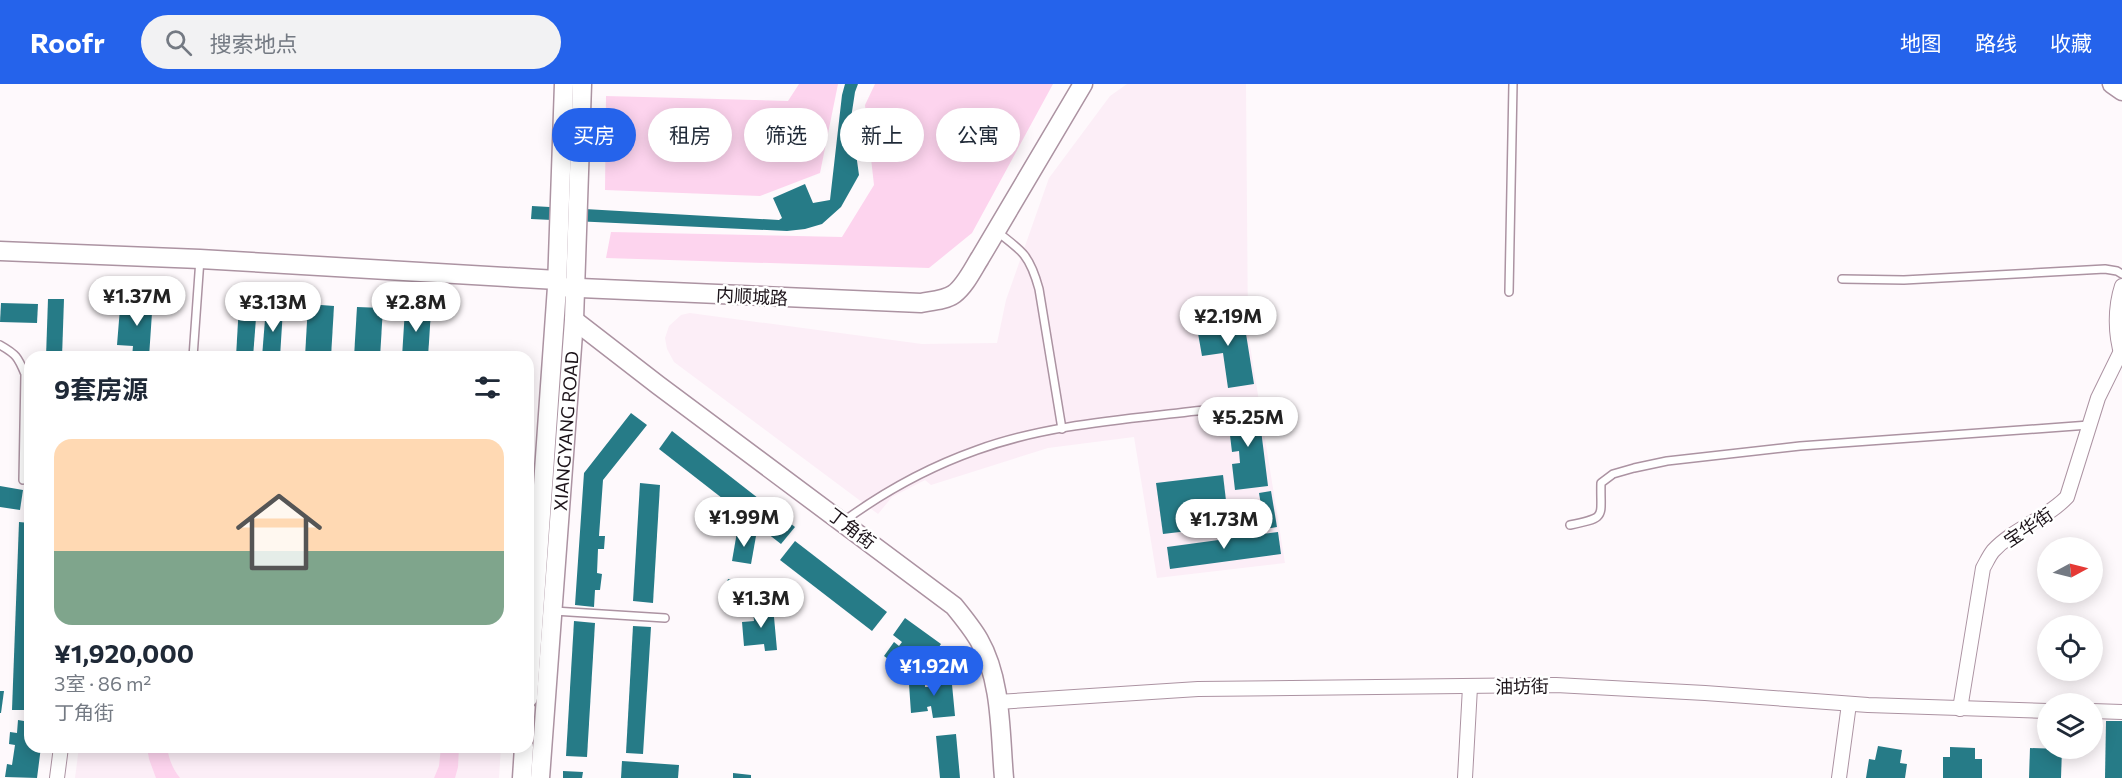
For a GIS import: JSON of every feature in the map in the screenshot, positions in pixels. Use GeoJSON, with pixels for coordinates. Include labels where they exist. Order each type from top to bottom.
{"type":"FeatureCollection","features":[{"type":"Feature","properties":{"kind":"street","name":"XIANGYANG ROAD"},"geometry":{"type":"LineString","coordinates":[[540,778],[573,320],[564,281],[564,84]]}},
{"type":"Feature","properties":{"kind":"street","name":"XIANGYANG ROAD"},"geometry":{"type":"LineString","coordinates":[[534,588],[537,533],[582,84]]}},
{"type":"Feature","properties":{"kind":"street","name":"内顺城路"},"geometry":{"type":"LineString","coordinates":[[0,251],[200,259],[921,303],[954,294],[962,285],[1083,84]]}},
{"type":"Feature","properties":{"kind":"street"},"geometry":{"type":"LineString","coordinates":[[2112,84],[2122,91]]}},
{"type":"Feature","properties":{"kind":"street"},"geometry":{"type":"LineString","coordinates":[[2121,353],[2118,298],[2122,286]]}},
{"type":"Feature","properties":{"kind":"street","name":"丁角街"},"geometry":{"type":"LineString","coordinates":[[573,320],[954,606],[980,641],[993,680],[1004,778]]}},
{"type":"Feature","properties":{"kind":"street","name":"宝华街"},"geometry":{"type":"LineString","coordinates":[[1960,709],[1983,568],[1992,552],[1999,546],[2057,507],[2067,497],[2098,398],[2121,353]]}},
{"type":"Feature","properties":{"kind":"street","name":"油坊街"},"geometry":{"type":"LineString","coordinates":[[997,702],[1198,689],[1568,686],[1849,704],[2037,711]]}},
{"type":"Feature","properties":{"kind":"street"},"geometry":{"type":"LineString","coordinates":[[1466,778],[1470,687]]}},
{"type":"Feature","properties":{"kind":"street"},"geometry":{"type":"LineString","coordinates":[[1839,778],[1849,704]]}},
{"type":"Feature","properties":{"kind":"street"},"geometry":{"type":"LineString","coordinates":[[2103,711],[2122,712]]}},
{"type":"Feature","properties":{"kind":"street"},"geometry":{"type":"LineString","coordinates":[[57,778],[60,753]]}},
{"type":"Feature","properties":{"kind":"street"},"geometry":{"type":"LineString","coordinates":[[522,778],[524,753]]}},
{"type":"Feature","properties":{"kind":"lane"},"geometry":{"type":"LineString","coordinates":[[1509,292],[1513,84]]}},
{"type":"Feature","properties":{"kind":"lane"},"geometry":{"type":"LineString","coordinates":[[996,231],[1023,251],[1034,269],[1040,289],[1062,429]]}},
{"type":"Feature","properties":{"kind":"lane"},"geometry":{"type":"LineString","coordinates":[[193,351],[200,259]]}},
{"type":"Feature","properties":{"kind":"lane"},"geometry":{"type":"LineString","coordinates":[[1842,279],[1904,279],[2105,269],[2122,274]]}},
{"type":"Feature","properties":{"kind":"lane"},"geometry":{"type":"LineString","coordinates":[[0,345],[19,358],[24,371]]}},
{"type":"Feature","properties":{"kind":"lane"},"geometry":{"type":"LineString","coordinates":[[843,522],[897,485],[978,450],[1062,429],[1212,409]]}},
{"type":"Feature","properties":{"kind":"lane"},"geometry":{"type":"LineString","coordinates":[[1570,525],[1600,517],[1601,483],[1605,478],[1634,468],[1667,461],[1800,446],[2089,425]]}},
{"type":"Feature","properties":{"kind":"lane"},"geometry":{"type":"LineString","coordinates":[[23,480],[24,427]]}},
{"type":"Feature","properties":{"kind":"lane"},"geometry":{"type":"LineString","coordinates":[[552,611],[665,618]]}},
{"type":"Feature","properties":{"kind":"shaded area"},"geometry":{"type":"Polygon","coordinates":[[[799,84],[838,84],[828,133],[828,108],[744,108],[744,162],[822,162],[820,173],[760,196],[605,190],[605,162],[636,162],[636,108],[606,108],[606,96],[788,101],[799,84]]]}},
{"type":"Feature","properties":{"kind":"shaded area"},"geometry":{"type":"Polygon","coordinates":[[[875,84],[1053,84],[1020,145],[1020,108],[936,108],[936,162],[1011,162],[972,233],[929,268],[606,258],[611,232],[842,237],[874,185],[871,162],[924,162],[924,108],[865,108],[875,84]]]}},
{"type":"Feature","properties":{"kind":"shaded area"},"geometry":{"type":"Polygon","coordinates":[[[1127,84],[1246,84],[1248,333],[1285,563],[1157,578],[1134,437],[1048,448],[931,485],[925,480],[892,497],[878,514],[674,362],[667,349],[665,338],[669,326],[681,315],[690,313],[922,344],[997,343],[1006,300],[1049,178],[1110,96],[1127,84]]]}},
{"type":"Feature","properties":{"kind":"shaded area"},"geometry":{"type":"Polygon","coordinates":[[[78,753],[501,753],[499,778],[75,778],[78,753]]]}},
{"type":"Feature","properties":{"kind":"shaded area"},"geometry":{"type":"Polygon","coordinates":[[[148,753],[168,753],[171,763],[180,778],[156,778],[148,753]]]}},
{"type":"Feature","properties":{"kind":"shaded area"},"geometry":{"type":"Polygon","coordinates":[[[440,753],[459,753],[455,778],[434,778],[439,766],[440,753]]]}},
{"type":"Feature","properties":{"kind":"building"},"geometry":{"type":"Polygon","coordinates":[[[845,84],[858,84],[853,108],[841,108],[845,84]]]}},
{"type":"Feature","properties":{"kind":"building"},"geometry":{"type":"Polygon","coordinates":[[[840,112],[840,162],[857,162],[859,175],[841,207],[822,224],[787,231],[531,219],[532,206],[779,220],[782,218],[773,198],[805,184],[813,203],[830,200],[840,112]]]}},
{"type":"Feature","properties":{"kind":"building"},"geometry":{"type":"Polygon","coordinates":[[[136,297],[153,298],[149,351],[133,351],[133,346],[117,345],[120,308],[135,309],[136,297]]]}},
{"type":"Feature","properties":{"kind":"building"},"geometry":{"type":"Polygon","coordinates":[[[48,299],[64,299],[62,351],[46,351],[48,299]]]}},
{"type":"Feature","properties":{"kind":"building"},"geometry":{"type":"Polygon","coordinates":[[[1,303],[38,304],[37,323],[0,322],[1,303]]]}},
{"type":"Feature","properties":{"kind":"building"},"geometry":{"type":"Polygon","coordinates":[[[239,304],[257,305],[253,351],[236,351],[239,304]]]}},
{"type":"Feature","properties":{"kind":"building"},"geometry":{"type":"Polygon","coordinates":[[[308,304],[334,306],[331,351],[305,351],[308,304]]]}},
{"type":"Feature","properties":{"kind":"building"},"geometry":{"type":"Polygon","coordinates":[[[266,307],[283,309],[280,351],[262,351],[266,307]]]}},
{"type":"Feature","properties":{"kind":"building"},"geometry":{"type":"Polygon","coordinates":[[[357,307],[383,308],[380,351],[354,351],[357,307]]]}},
{"type":"Feature","properties":{"kind":"building"},"geometry":{"type":"Polygon","coordinates":[[[405,309],[431,311],[428,351],[402,351],[405,309]]]}},
{"type":"Feature","properties":{"kind":"building"},"geometry":{"type":"Polygon","coordinates":[[[1243,315],[1254,384],[1228,388],[1223,353],[1202,356],[1196,322],[1243,315]]]}},
{"type":"Feature","properties":{"kind":"building"},"geometry":{"type":"Polygon","coordinates":[[[1258,406],[1268,486],[1235,490],[1232,464],[1240,463],[1239,451],[1232,452],[1227,410],[1258,406]]]}},
{"type":"Feature","properties":{"kind":"building"},"geometry":{"type":"Polygon","coordinates":[[[631,413],[647,425],[603,480],[599,536],[605,536],[604,549],[598,549],[597,573],[602,574],[600,590],[595,590],[594,607],[575,605],[584,473],[631,413]]]}},
{"type":"Feature","properties":{"kind":"building"},"geometry":{"type":"Polygon","coordinates":[[[672,431],[795,527],[781,544],[659,449],[672,431]]]}},
{"type":"Feature","properties":{"kind":"building"},"geometry":{"type":"Polygon","coordinates":[[[1223,475],[1229,526],[1163,534],[1156,483],[1223,475]]]}},
{"type":"Feature","properties":{"kind":"building"},"geometry":{"type":"Polygon","coordinates":[[[640,483],[660,485],[653,603],[633,601],[640,483]]]}},
{"type":"Feature","properties":{"kind":"building"},"geometry":{"type":"Polygon","coordinates":[[[0,486],[23,490],[20,510],[0,507],[0,486]]]}},
{"type":"Feature","properties":{"kind":"building"},"geometry":{"type":"Polygon","coordinates":[[[1271,491],[1277,527],[1265,529],[1259,493],[1271,491]]]}},
{"type":"Feature","properties":{"kind":"building"},"geometry":{"type":"Polygon","coordinates":[[[19,522],[24,522],[24,710],[12,710],[19,522]]]}},
{"type":"Feature","properties":{"kind":"building"},"geometry":{"type":"Polygon","coordinates":[[[737,532],[756,536],[751,564],[732,561],[737,532]]]}},
{"type":"Feature","properties":{"kind":"building"},"geometry":{"type":"Polygon","coordinates":[[[1278,532],[1281,554],[1170,569],[1167,547],[1278,532]]]}},
{"type":"Feature","properties":{"kind":"building"},"geometry":{"type":"Polygon","coordinates":[[[795,541],[887,612],[872,631],[780,560],[795,541]]]}},
{"type":"Feature","properties":{"kind":"building"},"geometry":{"type":"Polygon","coordinates":[[[728,579],[751,585],[746,602],[723,595],[728,579]]]}},
{"type":"Feature","properties":{"kind":"building"},"geometry":{"type":"Polygon","coordinates":[[[773,606],[777,650],[765,651],[764,644],[744,646],[742,622],[754,621],[753,608],[773,606]]]}},
{"type":"Feature","properties":{"kind":"building"},"geometry":{"type":"Polygon","coordinates":[[[905,618],[941,644],[929,661],[918,654],[916,658],[921,661],[911,676],[884,656],[894,642],[899,646],[902,642],[893,635],[905,618]]]}},
{"type":"Feature","properties":{"kind":"building"},"geometry":{"type":"Polygon","coordinates":[[[574,621],[595,623],[587,757],[566,756],[574,621]]]}},
{"type":"Feature","properties":{"kind":"building"},"geometry":{"type":"Polygon","coordinates":[[[633,626],[651,627],[643,754],[626,753],[633,626]]]}},
{"type":"Feature","properties":{"kind":"building"},"geometry":{"type":"Polygon","coordinates":[[[951,674],[955,716],[933,718],[931,706],[927,707],[928,711],[911,713],[909,684],[925,682],[925,687],[930,687],[928,676],[951,674]]]}},
{"type":"Feature","properties":{"kind":"building"},"geometry":{"type":"Polygon","coordinates":[[[0,691],[4,691],[1,713],[0,713],[0,691]]]}},
{"type":"Feature","properties":{"kind":"building"},"geometry":{"type":"Polygon","coordinates":[[[18,720],[24,721],[24,753],[40,753],[37,778],[5,777],[7,764],[12,765],[15,745],[9,744],[10,732],[17,733],[18,720]]]}},
{"type":"Feature","properties":{"kind":"building"},"geometry":{"type":"Polygon","coordinates":[[[2106,721],[2122,721],[2122,778],[2105,778],[2106,721]]]}},
{"type":"Feature","properties":{"kind":"building"},"geometry":{"type":"Polygon","coordinates":[[[956,734],[960,778],[940,778],[936,736],[956,734]]]}},
{"type":"Feature","properties":{"kind":"building"},"geometry":{"type":"Polygon","coordinates":[[[1878,746],[1902,750],[1900,763],[1907,764],[1905,778],[1866,778],[1869,759],[1875,760],[1878,746]]]}},
{"type":"Feature","properties":{"kind":"building"},"geometry":{"type":"Polygon","coordinates":[[[1950,747],[1975,748],[1975,759],[1982,759],[1982,778],[1943,778],[1943,757],[1950,757],[1950,747]]]}},
{"type":"Feature","properties":{"kind":"building"},"geometry":{"type":"Polygon","coordinates":[[[2030,748],[2037,748],[2037,759],[2062,759],[2061,778],[2029,778],[2030,748]]]}},
{"type":"Feature","properties":{"kind":"building"},"geometry":{"type":"Polygon","coordinates":[[[622,761],[679,765],[678,778],[621,778],[622,761]]]}},
{"type":"Feature","properties":{"kind":"building"},"geometry":{"type":"Polygon","coordinates":[[[563,771],[583,772],[582,778],[563,778],[563,771]]]}},
{"type":"Feature","properties":{"kind":"building"},"geometry":{"type":"Polygon","coordinates":[[[733,773],[751,775],[751,778],[733,778],[733,773]]]}}]}
